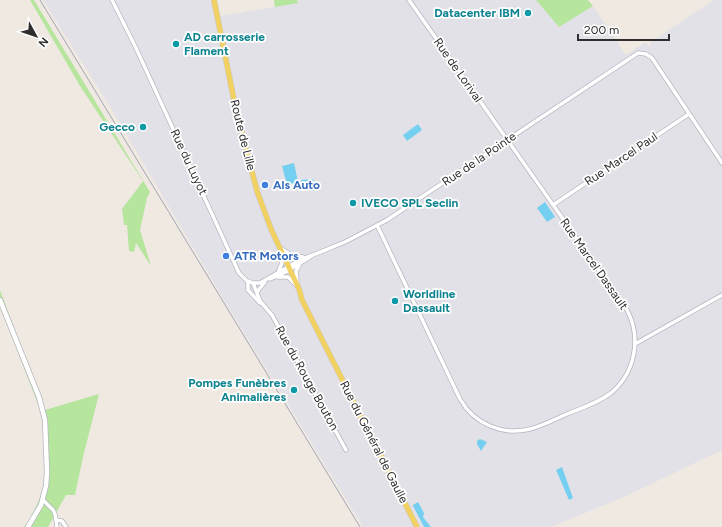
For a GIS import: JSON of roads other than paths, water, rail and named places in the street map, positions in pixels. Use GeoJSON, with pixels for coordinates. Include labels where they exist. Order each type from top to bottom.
{"type":"FeatureCollection","features":[{"type":"Feature","properties":{"kind":"main road","name":"Route de Lille"},"geometry":{"type":"LineString","coordinates":[[214,0],[237,115],[260,199],[278,245],[289,268]]}},
{"type":"Feature","properties":{"kind":"main road","name":"Rue du Général de Gaulle"},"geometry":{"type":"LineString","coordinates":[[289,268],[331,356],[417,527]]}},
{"type":"Feature","properties":{"kind":"main road"},"geometry":{"type":"LineString","coordinates":[[0,300],[39,397],[45,420],[47,480],[43,500],[39,510],[28,527]]}},
{"type":"Feature","properties":{"kind":"street","name":"Rue du Luyot"},"geometry":{"type":"LineString","coordinates":[[112,0],[136,48],[239,273],[244,279],[251,282]]}},
{"type":"Feature","properties":{"kind":"street","name":"Rue de Lorival"},"geometry":{"type":"LineString","coordinates":[[409,0],[508,140]]}},
{"type":"Feature","properties":{"kind":"street","name":"Rue de la Pointe"},"geometry":{"type":"LineString","coordinates":[[304,259],[350,240],[400,212],[637,54],[648,54],[652,58],[689,114]]}},
{"type":"Feature","properties":{"kind":"street"},"geometry":{"type":"LineString","coordinates":[[689,114],[722,163]]}},
{"type":"Feature","properties":{"kind":"street","name":"Rue Marcel Paul"},"geometry":{"type":"LineString","coordinates":[[553,204],[689,114]]}},
{"type":"Feature","properties":{"kind":"street","name":"Rue Marcel Dassault"},"geometry":{"type":"LineString","coordinates":[[377,226],[460,399],[470,413],[489,426],[508,431],[530,429],[602,399],[614,390],[625,376],[633,358],[635,344],[634,327],[627,310],[508,140]]}},
{"type":"Feature","properties":{"kind":"street"},"geometry":{"type":"LineString","coordinates":[[278,245],[288,254],[304,259]]}},
{"type":"Feature","properties":{"kind":"street"},"geometry":{"type":"LineString","coordinates":[[278,245],[282,261],[278,272]]}},
{"type":"Feature","properties":{"kind":"street"},"geometry":{"type":"LineString","coordinates":[[276,277],[304,259]]}},
{"type":"Feature","properties":{"kind":"street"},"geometry":{"type":"LineString","coordinates":[[299,289],[296,271],[304,259]]}},
{"type":"Feature","properties":{"kind":"street"},"geometry":{"type":"LineString","coordinates":[[289,268],[278,272],[260,283],[251,282],[247,289],[249,293],[257,292],[268,279],[276,277],[288,277],[299,289]]}},
{"type":"Feature","properties":{"kind":"street","name":"Rue du Rouge Bouton"},"geometry":{"type":"LineString","coordinates":[[251,282],[259,299],[272,315],[346,450]]}},
{"type":"Feature","properties":{"kind":"street","name":"Rue du Rouge Bouton"},"geometry":{"type":"LineString","coordinates":[[249,293],[266,308]]}},
{"type":"Feature","properties":{"kind":"street"},"geometry":{"type":"LineString","coordinates":[[635,344],[722,295]]}},
{"type":"Feature","properties":{"kind":"street"},"geometry":{"type":"LineString","coordinates":[[43,500],[53,510],[57,527]]}},
{"type":"Feature","properties":{"kind":"street"},"geometry":{"type":"LineString","coordinates":[[56,520],[62,522],[66,527]]}},
{"type":"Feature","properties":{"kind":"water"},"geometry":{"type":"Polygon","coordinates":[[[418,124],[422,130],[407,141],[403,135],[418,124]]]}},
{"type":"Feature","properties":{"kind":"water"},"geometry":{"type":"Polygon","coordinates":[[[294,163],[298,182],[287,185],[282,166],[294,163]]]}},
{"type":"Feature","properties":{"kind":"water"},"geometry":{"type":"Polygon","coordinates":[[[313,179],[316,189],[313,191],[301,184],[301,180],[313,179]]]}},
{"type":"Feature","properties":{"kind":"water"},"geometry":{"type":"Polygon","coordinates":[[[545,202],[555,217],[547,222],[537,208],[545,202]]]}},
{"type":"Feature","properties":{"kind":"water"},"geometry":{"type":"Polygon","coordinates":[[[480,439],[487,442],[481,451],[477,444],[477,441],[480,439]]]}},
{"type":"Feature","properties":{"kind":"water"},"geometry":{"type":"Polygon","coordinates":[[[562,467],[573,498],[569,500],[556,470],[562,467]]]}},
{"type":"Feature","properties":{"kind":"water"},"geometry":{"type":"Polygon","coordinates":[[[418,502],[424,513],[423,517],[431,527],[424,527],[413,506],[418,502]]]}},
{"type":"Feature","properties":{"kind":"railway"},"geometry":{"type":"LineString","coordinates":[[40,0],[360,527]]}},
{"type":"Feature","properties":{"kind":"place","name":"Datacenter IBM"},"geometry":{"type":"Point","coordinates":[528,13]}},
{"type":"Feature","properties":{"kind":"place","name":"AD carrosserie Flament"},"geometry":{"type":"Point","coordinates":[176,44]}},
{"type":"Feature","properties":{"kind":"place","name":"Gecco"},"geometry":{"type":"Point","coordinates":[143,127]}},
{"type":"Feature","properties":{"kind":"place","name":"Als Auto"},"geometry":{"type":"Point","coordinates":[265,185]}},
{"type":"Feature","properties":{"kind":"place","name":"IVECO SPL Seclin"},"geometry":{"type":"Point","coordinates":[353,203]}},
{"type":"Feature","properties":{"kind":"place","name":"ATR Motors"},"geometry":{"type":"Point","coordinates":[226,256]}},
{"type":"Feature","properties":{"kind":"place","name":"Worldline Dassault"},"geometry":{"type":"Point","coordinates":[395,301]}},
{"type":"Feature","properties":{"kind":"place","name":"Pompes Funèbres Animalières"},"geometry":{"type":"Point","coordinates":[294,390]}}]}
